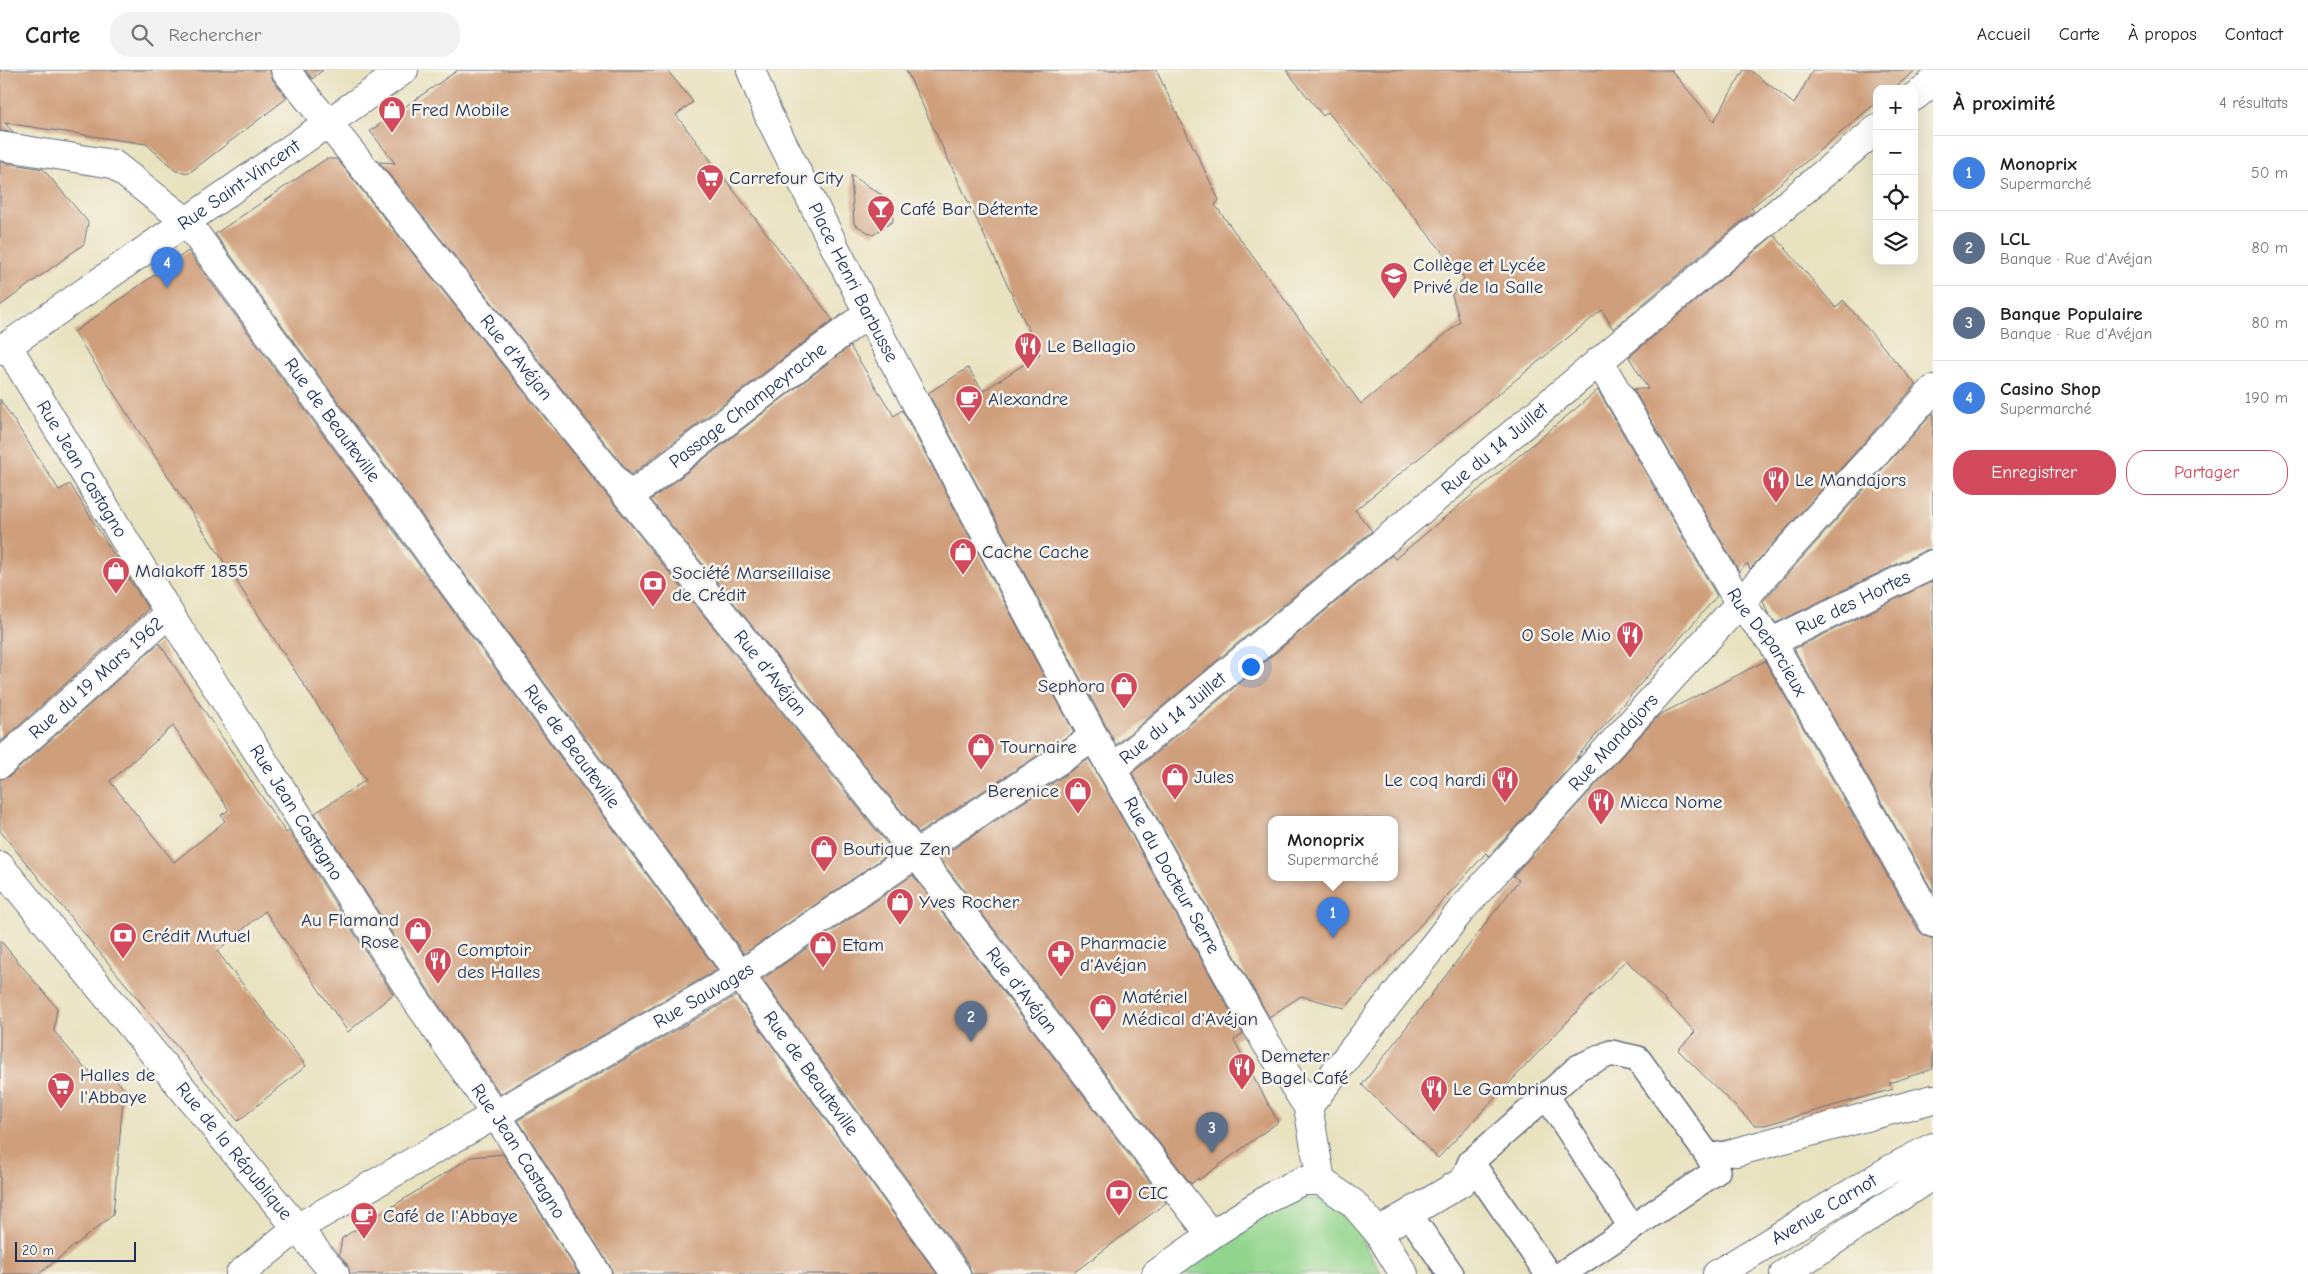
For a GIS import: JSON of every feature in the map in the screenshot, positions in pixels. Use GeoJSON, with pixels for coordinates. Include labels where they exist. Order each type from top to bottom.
{"type":"FeatureCollection","features":[{"type":"Feature","properties":{"kind":"street","name":"Rue d'Avéjan"},"geometry":{"type":"LineString","coordinates":[[285,70],[916,854],[1211,1235]]}},
{"type":"Feature","properties":{"kind":"street","name":"Rue Saint-Vincent"},"geometry":{"type":"LineString","coordinates":[[3,348],[404,70]]}},
{"type":"Feature","properties":{"kind":"street","name":"Place Henri Barbusse"},"geometry":{"type":"LineString","coordinates":[[751,70],[768,114],[868,313],[935,440]]}},
{"type":"Feature","properties":{"kind":"street"},"geometry":{"type":"LineString","coordinates":[[1918,94],[1933,82]]}},
{"type":"Feature","properties":{"kind":"street","name":"Rue du 14 Juillet"},"geometry":{"type":"LineString","coordinates":[[1112,769],[1876,130]]}},
{"type":"Feature","properties":{"kind":"street","name":"Rue de Beauteville"},"geometry":{"type":"LineString","coordinates":[[0,146],[113,164],[186,221],[740,975],[956,1274]]}},
{"type":"Feature","properties":{"kind":"street","name":"Passage Champeyrache"},"geometry":{"type":"LineString","coordinates":[[629,497],[868,313]]}},
{"type":"Feature","properties":{"kind":"street","name":"Rue Jean Castagno"},"geometry":{"type":"LineString","coordinates":[[3,348],[169,613],[414,997],[496,1116],[596,1274]]}},
{"type":"Feature","properties":{"kind":"street","name":"Rue Deparcieux"},"geometry":{"type":"LineString","coordinates":[[1598,361],[1740,604],[1772,642],[1933,923]]}},
{"type":"Feature","properties":{"kind":"street","name":"Rue Mandajors"},"geometry":{"type":"LineString","coordinates":[[1308,1107],[1462,909],[1933,390]]}},
{"type":"Feature","properties":{"kind":"street","name":"Rue du Docteur Serre"},"geometry":{"type":"LineString","coordinates":[[935,440],[1094,737],[1265,1041],[1308,1107],[1321,1181]]}},
{"type":"Feature","properties":{"kind":"street","name":"Rue des Hortes"},"geometry":{"type":"LineString","coordinates":[[1772,642],[1933,564]]}},
{"type":"Feature","properties":{"kind":"street","name":"Rue du 19 Mars 1962"},"geometry":{"type":"LineString","coordinates":[[0,764],[169,613]]}},
{"type":"Feature","properties":{"kind":"street","name":"Rue Sauvages"},"geometry":{"type":"LineString","coordinates":[[240,1274],[297,1228],[740,975],[916,854],[1094,737]]}},
{"type":"Feature","properties":{"kind":"street","name":"Rue de la République"},"geometry":{"type":"LineString","coordinates":[[0,866],[335,1274]]}},
{"type":"Feature","properties":{"kind":"street"},"geometry":{"type":"LineString","coordinates":[[1736,1152],[1933,1099]]}},
{"type":"Feature","properties":{"kind":"street","name":"Avenue Carnot"},"geometry":{"type":"LineString","coordinates":[[1717,1274],[1890,1169],[1933,1147]]}},
{"type":"Feature","properties":{"kind":"street"},"geometry":{"type":"LineString","coordinates":[[1378,1232],[1409,1214],[1466,1172]]}},
{"type":"Feature","properties":{"kind":"street","name":"Avenue Carnot"},"geometry":{"type":"LineString","coordinates":[[1784,1274],[1933,1175]]}},
{"type":"Feature","properties":{"kind":"street"},"geometry":{"type":"LineString","coordinates":[[1156,1274],[1211,1235],[1277,1193],[1302,1181],[1321,1181],[1353,1203],[1378,1232],[1404,1274]]}},
{"type":"Feature","properties":{"kind":"lane"},"geometry":{"type":"LineString","coordinates":[[1548,1274],[1466,1172],[1546,1095],[1579,1067],[1611,1054],[1638,1058],[1717,1170],[1562,1274]]}},
{"type":"Feature","properties":{"kind":"lane"},"geometry":{"type":"LineString","coordinates":[[1546,1095],[1632,1228]]}},
{"type":"Feature","properties":{"kind":"lane"},"geometry":{"type":"LineString","coordinates":[[1709,1157],[1736,1152]]}},
{"type":"Feature","properties":{"kind":"lane"},"geometry":{"type":"LineString","coordinates":[[1409,1214],[1451,1274]]}},
{"type":"Feature","properties":{"kind":"green space"},"geometry":{"type":"Polygon","coordinates":[[[1295,1198],[1316,1198],[1341,1207],[1382,1274],[1176,1274],[1214,1246],[1295,1198]]]}},
{"type":"Feature","properties":{"kind":"building"},"geometry":{"type":"Polygon","coordinates":[[[0,70],[270,70],[273,80],[287,98],[189,173],[176,171],[146,144],[5,123],[13,132],[0,131],[0,70]]]}},
{"type":"Feature","properties":{"kind":"building"},"geometry":{"type":"Polygon","coordinates":[[[305,70],[323,70],[312,79],[305,70]]]}},
{"type":"Feature","properties":{"kind":"building"},"geometry":{"type":"Polygon","coordinates":[[[458,70],[667,70],[693,102],[676,115],[833,320],[631,475],[379,162],[395,163],[370,131],[458,70]]]}},
{"type":"Feature","properties":{"kind":"building"},"geometry":{"type":"Polygon","coordinates":[[[906,70],[1156,70],[1219,200],[1215,205],[1361,404],[1460,322],[1452,295],[1464,278],[1328,112],[1323,116],[1286,70],[1671,70],[1714,121],[1744,70],[1750,70],[1794,104],[1813,70],[1916,70],[1898,85],[1873,85],[1873,105],[1751,208],[1754,211],[1613,329],[1602,310],[1355,510],[1372,531],[1116,745],[928,393],[968,368],[983,391],[1040,354],[906,70]]]}},
{"type":"Feature","properties":{"kind":"building"},"geometry":{"type":"Polygon","coordinates":[[[326,159],[337,159],[893,851],[744,954],[215,234],[326,159]]]}},
{"type":"Feature","properties":{"kind":"building"},"geometry":{"type":"Polygon","coordinates":[[[0,162],[43,169],[88,222],[84,244],[0,306],[0,162]]]}},
{"type":"Feature","properties":{"kind":"building"},"geometry":{"type":"Polygon","coordinates":[[[851,175],[891,201],[893,221],[873,235],[854,224],[851,175]]]}},
{"type":"Feature","properties":{"kind":"building"},"geometry":{"type":"Polygon","coordinates":[[[1774,235],[1836,308],[1843,300],[1916,385],[1750,569],[1747,563],[1739,572],[1633,389],[1648,389],[1629,357],[1774,235]]]}},
{"type":"Feature","properties":{"kind":"building"},"geometry":{"type":"Polygon","coordinates":[[[188,251],[717,970],[500,1094],[427,988],[315,813],[366,780],[74,332],[188,251]]]}},
{"type":"Feature","properties":{"kind":"building"},"geometry":{"type":"Polygon","coordinates":[[[850,346],[894,416],[902,410],[1074,732],[919,833],[651,500],[850,346]]]}},
{"type":"Feature","properties":{"kind":"building"},"geometry":{"type":"Polygon","coordinates":[[[1598,390],[1717,596],[1576,758],[1580,756],[1489,856],[1486,853],[1345,1008],[1301,996],[1269,1017],[1132,773],[1392,555],[1395,559],[1598,390]]]}},
{"type":"Feature","properties":{"kind":"building"},"geometry":{"type":"Polygon","coordinates":[[[0,399],[59,490],[70,484],[148,609],[0,743],[0,399]]]}},
{"type":"Feature","properties":{"kind":"building"},"geometry":{"type":"Polygon","coordinates":[[[1933,413],[1933,549],[1926,550],[1776,623],[1768,613],[1763,601],[1933,413]]]}},
{"type":"Feature","properties":{"kind":"building"},"geometry":{"type":"Polygon","coordinates":[[[1933,581],[1933,892],[1794,649],[1933,581]]]}},
{"type":"Feature","properties":{"kind":"building"},"geometry":{"type":"Polygon","coordinates":[[[159,643],[286,833],[289,831],[393,994],[348,1032],[265,911],[217,951],[306,1066],[238,1121],[0,831],[0,779],[10,776],[159,643]],[[173,726],[110,781],[174,862],[225,821],[221,815],[229,810],[173,726]]]}},
{"type":"Feature","properties":{"kind":"building"},"geometry":{"type":"Polygon","coordinates":[[[1765,661],[1919,931],[1933,939],[1933,1069],[1889,1083],[1893,1089],[1765,1125],[1754,1125],[1678,1050],[1695,1032],[1626,960],[1438,1158],[1362,1085],[1519,880],[1513,876],[1659,715],[1765,661]]]}},
{"type":"Feature","properties":{"kind":"building"},"geometry":{"type":"Polygon","coordinates":[[[1089,759],[1243,1034],[1234,1040],[1278,1122],[1191,1184],[939,858],[1089,759]]]}},
{"type":"Feature","properties":{"kind":"building"},"geometry":{"type":"Polygon","coordinates":[[[913,875],[1166,1203],[1072,1274],[971,1274],[969,1265],[762,979],[913,875]]]}},
{"type":"Feature","properties":{"kind":"building","name":"Halles de l'Abbaye"},"geometry":{"type":"Polygon","coordinates":[[[0,940],[57,1008],[54,1031],[86,1070],[111,1074],[124,1089],[113,1215],[39,1274],[0,1274],[0,940]]]}},
{"type":"Feature","properties":{"kind":"building"},"geometry":{"type":"Polygon","coordinates":[[[736,996],[937,1274],[613,1274],[610,1266],[518,1120],[736,996]]]}},
{"type":"Feature","properties":{"kind":"building"},"geometry":{"type":"Polygon","coordinates":[[[503,1154],[579,1274],[350,1274],[347,1264],[339,1255],[342,1238],[471,1157],[503,1154]]]}},
{"type":"Feature","properties":{"kind":"place","name":"Fred Mobile"},"geometry":{"type":"Point","coordinates":[392,134]}},
{"type":"Feature","properties":{"kind":"place","name":"Carrefour City"},"geometry":{"type":"Point","coordinates":[710,202]}},
{"type":"Feature","properties":{"kind":"place","name":"Café Bar Détente"},"geometry":{"type":"Point","coordinates":[881,233]}},
{"type":"Feature","properties":{"kind":"place","name":"Casino Shop"},"geometry":{"type":"Point","coordinates":[167,288]}},
{"type":"Feature","properties":{"kind":"place","name":"Collège et Lycée Privé de la Salle"},"geometry":{"type":"Point","coordinates":[1394,300]}},
{"type":"Feature","properties":{"kind":"place","name":"Le Bellagio"},"geometry":{"type":"Point","coordinates":[1028,370]}},
{"type":"Feature","properties":{"kind":"place","name":"Alexandre"},"geometry":{"type":"Point","coordinates":[969,423]}},
{"type":"Feature","properties":{"kind":"place","name":"Le Mandajors"},"geometry":{"type":"Point","coordinates":[1776,504]}},
{"type":"Feature","properties":{"kind":"place","name":"Cache Cache"},"geometry":{"type":"Point","coordinates":[963,576]}},
{"type":"Feature","properties":{"kind":"place","name":"Malakoff 1855"},"geometry":{"type":"Point","coordinates":[116,595]}},
{"type":"Feature","properties":{"kind":"place","name":"Société Marseillaise de Crédit"},"geometry":{"type":"Point","coordinates":[653,608]}},
{"type":"Feature","properties":{"kind":"place","name":"O Sole Mio"},"geometry":{"type":"Point","coordinates":[1630,659]}},
{"type":"Feature","properties":{"kind":"place","name":"Sephora"},"geometry":{"type":"Point","coordinates":[1124,710]}},
{"type":"Feature","properties":{"kind":"place","name":"Tournaire"},"geometry":{"type":"Point","coordinates":[981,771]}},
{"type":"Feature","properties":{"kind":"place","name":"Jules"},"geometry":{"type":"Point","coordinates":[1175,801]}},
{"type":"Feature","properties":{"kind":"place","name":"Le coq hardi"},"geometry":{"type":"Point","coordinates":[1505,804]}},
{"type":"Feature","properties":{"kind":"place","name":"Berenice"},"geometry":{"type":"Point","coordinates":[1078,815]}},
{"type":"Feature","properties":{"kind":"place","name":"Micca Nome"},"geometry":{"type":"Point","coordinates":[1601,826]}},
{"type":"Feature","properties":{"kind":"place","name":"Boutique Zen"},"geometry":{"type":"Point","coordinates":[824,873]}},
{"type":"Feature","properties":{"kind":"place","name":"Yves Rocher"},"geometry":{"type":"Point","coordinates":[900,926]}},
{"type":"Feature","properties":{"kind":"place","name":"Monoprix"},"geometry":{"type":"Point","coordinates":[1333,938]}},
{"type":"Feature","properties":{"kind":"place","name":"Au Flamand Rose"},"geometry":{"type":"Point","coordinates":[418,955]}},
{"type":"Feature","properties":{"kind":"place","name":"Crédit Mutuel"},"geometry":{"type":"Point","coordinates":[123,960]}},
{"type":"Feature","properties":{"kind":"place","name":"Etam"},"geometry":{"type":"Point","coordinates":[823,969]}},
{"type":"Feature","properties":{"kind":"place","name":"Pharmacie d'Avéjan"},"geometry":{"type":"Point","coordinates":[1061,978]}},
{"type":"Feature","properties":{"kind":"place","name":"Comptoir des Halles"},"geometry":{"type":"Point","coordinates":[438,985]}},
{"type":"Feature","properties":{"kind":"place","name":"Matériel Médical d'Avéjan"},"geometry":{"type":"Point","coordinates":[1103,1032]}},
{"type":"Feature","properties":{"kind":"place","name":"LCL"},"geometry":{"type":"Point","coordinates":[971,1042]}},
{"type":"Feature","properties":{"kind":"place","name":"Demeter Bagel Café"},"geometry":{"type":"Point","coordinates":[1242,1091]}},
{"type":"Feature","properties":{"kind":"place","name":"Halles de l'Abbaye"},"geometry":{"type":"Point","coordinates":[61,1110]}},
{"type":"Feature","properties":{"kind":"place","name":"Le Gambrinus"},"geometry":{"type":"Point","coordinates":[1434,1113]}},
{"type":"Feature","properties":{"kind":"place","name":"Banque Populaire"},"geometry":{"type":"Point","coordinates":[1212,1153]}},
{"type":"Feature","properties":{"kind":"place","name":"CIC"},"geometry":{"type":"Point","coordinates":[1119,1217]}},
{"type":"Feature","properties":{"kind":"place","name":"Café de l'Abbaye"},"geometry":{"type":"Point","coordinates":[364,1240]}}]}
